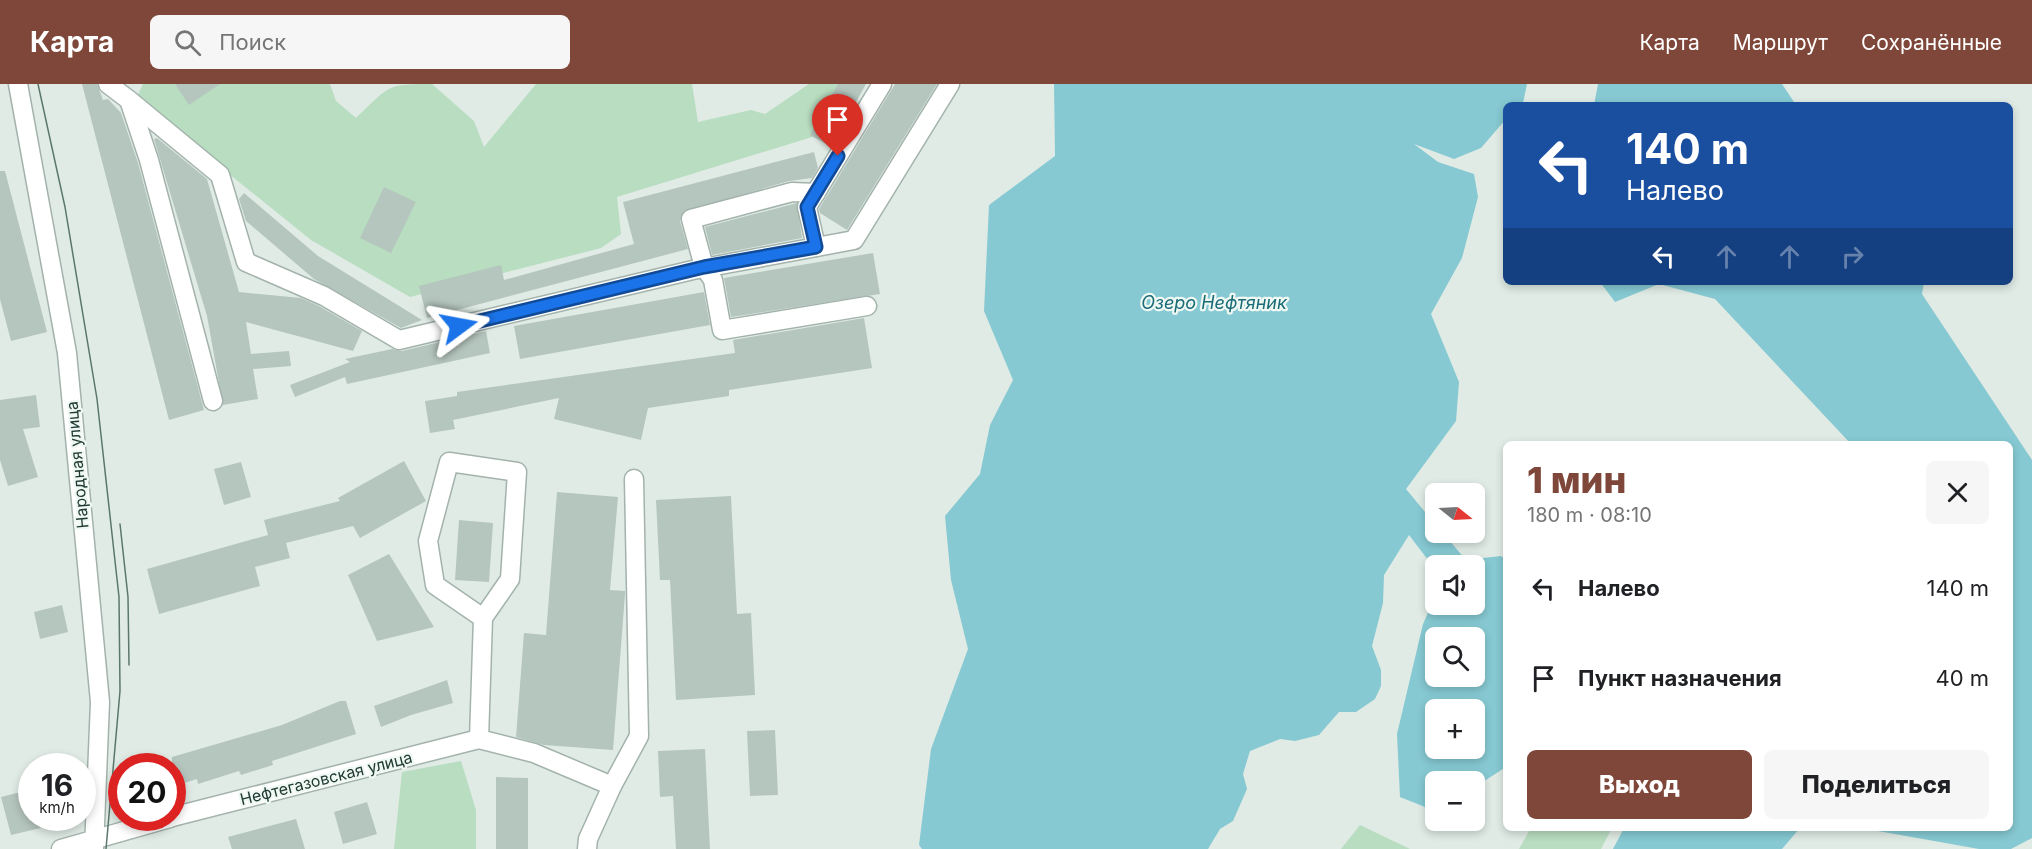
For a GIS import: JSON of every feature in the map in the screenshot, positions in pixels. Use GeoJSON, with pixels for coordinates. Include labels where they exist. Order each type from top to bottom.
{"type":"FeatureCollection","features":[{"type":"Feature","properties":{"kind":"street","name":"Народная улица"},"geometry":{"type":"LineString","coordinates":[[18,84],[67,353],[100,702],[94,844]]}},
{"type":"Feature","properties":{"kind":"street"},"geometry":{"type":"LineString","coordinates":[[108,84],[220,176],[246,262],[324,296],[399,340],[704,267],[854,240],[950,84]]}},
{"type":"Feature","properties":{"kind":"street"},"geometry":{"type":"LineString","coordinates":[[816,247],[807,207],[882,84]]}},
{"type":"Feature","properties":{"kind":"street"},"geometry":{"type":"LineString","coordinates":[[129,100],[148,160],[213,401]]}},
{"type":"Feature","properties":{"kind":"street"},"geometry":{"type":"LineString","coordinates":[[816,193],[792,192],[691,219],[704,267],[713,280],[722,330],[867,306]]}},
{"type":"Feature","properties":{"kind":"street"},"geometry":{"type":"LineString","coordinates":[[483,618],[435,585],[428,541],[449,462],[517,472],[510,579],[483,618],[479,740],[534,753],[612,786]]}},
{"type":"Feature","properties":{"kind":"street"},"geometry":{"type":"LineString","coordinates":[[587,849],[588,838],[639,736],[634,479]]}},
{"type":"Feature","properties":{"kind":"street","name":"Нефтегазовская улица"},"geometry":{"type":"LineString","coordinates":[[186,813],[479,740]]}},
{"type":"Feature","properties":{"kind":"street","name":"Нефтегазовская улица"},"geometry":{"type":"LineString","coordinates":[[61,849],[94,844],[131,831]]}},
{"type":"Feature","properties":{"kind":"green space"},"geometry":{"type":"Polygon","coordinates":[[[143,84],[330,84],[336,101],[356,118],[389,89],[396,86],[432,84],[474,121],[484,147],[536,84],[692,84],[698,122],[751,110],[765,114],[809,84],[853,84],[825,133],[617,197],[621,234],[601,248],[410,297],[311,240],[136,99],[143,84]]]}},
{"type":"Feature","properties":{"kind":"green space"},"geometry":{"type":"Polygon","coordinates":[[[461,761],[476,810],[476,849],[394,849],[402,772],[461,761]]]}},
{"type":"Feature","properties":{"kind":"green space"},"geometry":{"type":"Polygon","coordinates":[[[1360,825],[1410,849],[1341,849],[1360,825]]]}},
{"type":"Feature","properties":{"kind":"green space"},"geometry":{"type":"Polygon","coordinates":[[[1529,831],[1610,831],[1601,849],[1519,849],[1529,831]]]}},
{"type":"Feature","properties":{"kind":"water","name":"Озеро Нефтяник"},"geometry":{"type":"Polygon","coordinates":[[[1054,84],[1527,84],[1523,102],[1503,102],[1503,122],[1481,148],[1454,159],[1414,144],[1438,162],[1474,174],[1478,197],[1462,258],[1431,314],[1459,382],[1456,421],[1406,489],[1425,512],[1425,543],[1452,543],[1462,555],[1425,556],[1409,535],[1384,575],[1383,603],[1372,646],[1381,670],[1381,686],[1375,699],[1356,712],[1339,712],[1319,735],[1295,741],[1280,739],[1250,751],[1243,774],[1247,789],[1233,821],[1220,829],[1208,849],[922,849],[919,845],[931,749],[968,649],[951,580],[945,516],[980,474],[990,425],[1013,380],[984,311],[989,205],[1055,156],[1054,84]]]}},
{"type":"Feature","properties":{"kind":"water"},"geometry":{"type":"Polygon","coordinates":[[[1598,84],[1782,84],[1794,102],[1595,102],[1598,84]]]}},
{"type":"Feature","properties":{"kind":"water"},"geometry":{"type":"Polygon","coordinates":[[[1602,285],[1657,285],[1615,302],[1602,285]]]}},
{"type":"Feature","properties":{"kind":"water"},"geometry":{"type":"Polygon","coordinates":[[[1663,285],[1924,285],[1922,294],[2032,460],[2032,838],[2011,849],[1979,849],[1878,831],[2013,831],[2013,441],[1848,441],[1715,299],[1663,285]]]}},
{"type":"Feature","properties":{"kind":"water","name":"Озеро Нефтяник"},"geometry":{"type":"Polygon","coordinates":[[[1485,558],[1503,558],[1503,769],[1485,781],[1485,771],[1425,771],[1425,807],[1400,797],[1397,734],[1427,615],[1485,615],[1485,558]]]}},
{"type":"Feature","properties":{"kind":"water"},"geometry":{"type":"Polygon","coordinates":[[[1622,831],[1797,831],[1782,849],[1613,849],[1622,831]]]}},
{"type":"Feature","properties":{"kind":"building"},"geometry":{"type":"Polygon","coordinates":[[[82,84],[97,84],[103,100],[108,99],[121,113],[138,163],[204,410],[169,420],[82,84]]]}},
{"type":"Feature","properties":{"kind":"building"},"geometry":{"type":"Polygon","coordinates":[[[175,84],[220,84],[189,105],[175,84]]]}},
{"type":"Feature","properties":{"kind":"building"},"geometry":{"type":"Polygon","coordinates":[[[838,84],[866,84],[831,147],[810,135],[838,84]]]}},
{"type":"Feature","properties":{"kind":"building"},"geometry":{"type":"Polygon","coordinates":[[[895,84],[937,84],[847,230],[820,213],[819,209],[895,84]]]}},
{"type":"Feature","properties":{"kind":"building"},"geometry":{"type":"Polygon","coordinates":[[[157,138],[207,179],[239,292],[301,298],[319,306],[362,331],[353,351],[246,322],[251,354],[289,351],[291,366],[253,369],[258,399],[223,405],[207,316],[154,139],[157,138]]]}},
{"type":"Feature","properties":{"kind":"building"},"geometry":{"type":"Polygon","coordinates":[[[814,152],[818,168],[812,178],[789,181],[684,211],[680,221],[688,249],[427,318],[419,286],[501,265],[504,280],[634,244],[623,202],[814,152]]]}},
{"type":"Feature","properties":{"kind":"building"},"geometry":{"type":"Polygon","coordinates":[[[0,171],[5,171],[47,332],[11,341],[0,299],[0,171]]]}},
{"type":"Feature","properties":{"kind":"building"},"geometry":{"type":"Polygon","coordinates":[[[384,187],[416,202],[391,253],[360,238],[384,187]]]}},
{"type":"Feature","properties":{"kind":"building"},"geometry":{"type":"Polygon","coordinates":[[[244,193],[318,256],[422,320],[401,328],[314,279],[246,221],[239,199],[244,193]]]}},
{"type":"Feature","properties":{"kind":"building"},"geometry":{"type":"Polygon","coordinates":[[[797,203],[802,238],[712,255],[705,227],[797,203]]]}},
{"type":"Feature","properties":{"kind":"building"},"geometry":{"type":"Polygon","coordinates":[[[873,253],[880,294],[731,317],[724,278],[873,253]]]}},
{"type":"Feature","properties":{"kind":"building"},"geometry":{"type":"Polygon","coordinates":[[[704,292],[710,325],[520,359],[514,326],[704,292]]]}},
{"type":"Feature","properties":{"kind":"building"},"geometry":{"type":"Polygon","coordinates":[[[864,318],[872,368],[729,390],[729,396],[648,408],[641,440],[554,419],[559,398],[453,420],[455,429],[430,433],[425,401],[457,396],[457,392],[735,353],[733,340],[864,318]]]}},
{"type":"Feature","properties":{"kind":"building"},"geometry":{"type":"Polygon","coordinates":[[[486,331],[490,353],[347,384],[345,377],[295,397],[290,385],[350,362],[345,359],[392,349],[402,351],[486,331]]]}},
{"type":"Feature","properties":{"kind":"building"},"geometry":{"type":"Polygon","coordinates":[[[36,395],[40,427],[23,429],[38,477],[8,486],[0,460],[0,400],[36,395]]]}},
{"type":"Feature","properties":{"kind":"building"},"geometry":{"type":"Polygon","coordinates":[[[404,461],[426,501],[360,538],[353,526],[286,543],[290,558],[255,567],[260,586],[159,614],[147,569],[268,535],[264,520],[340,501],[338,498],[404,461]]]}},
{"type":"Feature","properties":{"kind":"building"},"geometry":{"type":"Polygon","coordinates":[[[241,462],[251,497],[224,505],[214,469],[241,462]]]}},
{"type":"Feature","properties":{"kind":"building"},"geometry":{"type":"Polygon","coordinates":[[[557,492],[618,497],[610,590],[625,591],[625,594],[613,750],[544,745],[516,737],[524,633],[546,635],[557,492]]]}},
{"type":"Feature","properties":{"kind":"building"},"geometry":{"type":"Polygon","coordinates":[[[731,496],[737,614],[751,613],[755,695],[676,700],[670,580],[660,580],[656,500],[731,496]]]}},
{"type":"Feature","properties":{"kind":"building"},"geometry":{"type":"Polygon","coordinates":[[[459,520],[493,523],[489,582],[455,580],[459,520]]]}},
{"type":"Feature","properties":{"kind":"building"},"geometry":{"type":"Polygon","coordinates":[[[389,554],[434,627],[377,641],[348,575],[389,554]]]}},
{"type":"Feature","properties":{"kind":"building"},"geometry":{"type":"Polygon","coordinates":[[[62,605],[68,632],[40,639],[34,612],[62,605]]]}},
{"type":"Feature","properties":{"kind":"building"},"geometry":{"type":"Polygon","coordinates":[[[447,680],[453,703],[411,715],[381,727],[374,706],[447,680]]]}},
{"type":"Feature","properties":{"kind":"building"},"geometry":{"type":"Polygon","coordinates":[[[340,701],[346,701],[356,734],[272,761],[273,765],[241,775],[239,771],[198,784],[197,779],[186,783],[186,753],[282,725],[340,701]]]}},
{"type":"Feature","properties":{"kind":"building"},"geometry":{"type":"Polygon","coordinates":[[[775,730],[778,795],[750,796],[747,731],[775,730]]]}},
{"type":"Feature","properties":{"kind":"building"},"geometry":{"type":"Polygon","coordinates":[[[705,749],[710,849],[676,849],[673,796],[660,797],[658,751],[705,749]]]}},
{"type":"Feature","properties":{"kind":"building"},"geometry":{"type":"Polygon","coordinates":[[[496,777],[528,778],[528,849],[496,849],[496,777]]]}},
{"type":"Feature","properties":{"kind":"building"},"geometry":{"type":"Polygon","coordinates":[[[18,793],[18,831],[28,831],[11,835],[1,797],[18,793]]]}},
{"type":"Feature","properties":{"kind":"building"},"geometry":{"type":"Polygon","coordinates":[[[367,802],[377,834],[343,844],[334,812],[367,802]]]}},
{"type":"Feature","properties":{"kind":"building"},"geometry":{"type":"Polygon","coordinates":[[[296,819],[305,849],[232,849],[228,837],[296,819]]]}},
{"type":"Feature","properties":{"kind":"tram line"},"geometry":{"type":"LineString","coordinates":[[38,84],[65,207],[97,399],[119,597],[120,691],[106,849]]}},
{"type":"Feature","properties":{"kind":"tram line"},"geometry":{"type":"LineString","coordinates":[[120,524],[128,597],[129,665]]}},
{"type":"Feature","properties":{"kind":"route"},"geometry":{"type":"LineString","coordinates":[[459,326],[704,267],[816,247],[807,207],[838,156]]}}]}
